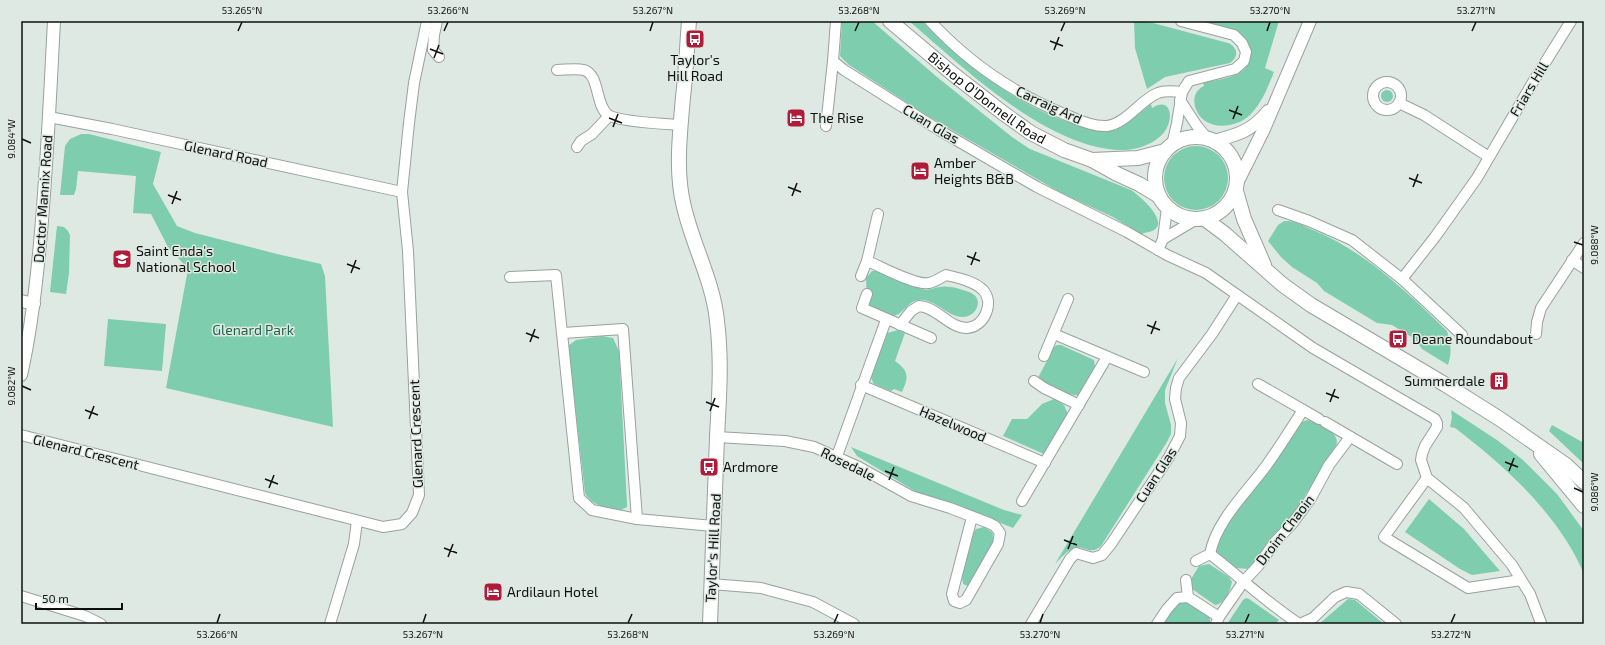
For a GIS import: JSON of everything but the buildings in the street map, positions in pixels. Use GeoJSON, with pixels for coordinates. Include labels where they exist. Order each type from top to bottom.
{"type":"FeatureCollection","features":[{"type":"Feature","properties":{"kind":"main road","name":"Taylor's Hill Road"},"geometry":{"type":"LineString","coordinates":[[689,21],[681,125],[680,170],[684,207],[711,287],[717,321],[720,386],[710,624]]}},
{"type":"Feature","properties":{"kind":"main road","name":"Bishop O'Donnell Road"},"geometry":{"type":"LineString","coordinates":[[890,21],[953,74],[1003,113],[1048,142],[1092,160],[1139,184],[1158,196]]}},
{"type":"Feature","properties":{"kind":"main road"},"geometry":{"type":"LineString","coordinates":[[1267,271],[1244,219],[1237,186],[1238,171],[1232,157],[1222,145],[1210,139],[1198,137],[1186,138],[1168,148],[1159,160],[1156,169],[1155,186],[1158,196],[1168,208],[1178,216],[1200,220],[1225,234],[1267,271],[1311,305],[1446,385],[1500,419],[1566,465],[1584,482]]}},
{"type":"Feature","properties":{"kind":"main road","name":"Bishop O'Donnell Road"},"geometry":{"type":"LineString","coordinates":[[1092,160],[1138,158],[1168,148]]}},
{"type":"Feature","properties":{"kind":"main road"},"geometry":{"type":"LineString","coordinates":[[1200,220],[1216,215],[1224,210],[1230,203],[1237,186]]}},
{"type":"Feature","properties":{"kind":"main road"},"geometry":{"type":"LineString","coordinates":[[1530,440],[1584,506]]}},
{"type":"Feature","properties":{"kind":"street","name":"Doctor Mannix Road"},"geometry":{"type":"LineString","coordinates":[[21,375],[34,304],[43,211],[54,21]]}},
{"type":"Feature","properties":{"kind":"street","name":"Glenard Crescent"},"geometry":{"type":"LineString","coordinates":[[21,435],[357,521],[383,527],[402,524],[412,513],[419,494],[408,251],[402,192],[413,90],[427,21]]}},
{"type":"Feature","properties":{"kind":"street"},"geometry":{"type":"LineString","coordinates":[[437,21],[433,50],[439,57]]}},
{"type":"Feature","properties":{"kind":"street"},"geometry":{"type":"LineString","coordinates":[[826,126],[836,21]]}},
{"type":"Feature","properties":{"kind":"street","name":"Carraig Ard"},"geometry":{"type":"LineString","coordinates":[[930,21],[969,57],[1006,84],[1042,104],[1080,121],[1107,126],[1126,116],[1158,93],[1170,91],[1181,96]]}},
{"type":"Feature","properties":{"kind":"street"},"geometry":{"type":"LineString","coordinates":[[1168,148],[1177,123],[1181,96],[1189,82],[1238,67],[1244,61],[1246,52],[1242,43],[1234,35],[1181,21]]}},
{"type":"Feature","properties":{"kind":"street"},"geometry":{"type":"LineString","coordinates":[[1237,186],[1264,129],[1310,21]]}},
{"type":"Feature","properties":{"kind":"street","name":"Friars Hill"},"geometry":{"type":"LineString","coordinates":[[1402,279],[1435,236],[1489,157],[1532,82],[1571,21]]}},
{"type":"Feature","properties":{"kind":"street","name":"Cuan Glas"},"geometry":{"type":"LineString","coordinates":[[833,62],[945,134],[1037,187],[1158,250],[1206,273],[1313,348],[1435,419],[1437,423],[1436,431],[1425,446],[1421,460],[1427,478]]}},
{"type":"Feature","properties":{"kind":"street"},"geometry":{"type":"LineString","coordinates":[[557,70],[584,70],[590,74],[600,103],[610,116],[655,123],[681,125]]}},
{"type":"Feature","properties":{"kind":"street"},"geometry":{"type":"LineString","coordinates":[[1181,96],[1210,139],[1237,134],[1252,128],[1261,120],[1274,104]]}},
{"type":"Feature","properties":{"kind":"street"},"geometry":{"type":"LineString","coordinates":[[1399,103],[1424,115],[1489,157]]}},
{"type":"Feature","properties":{"kind":"street"},"geometry":{"type":"LineString","coordinates":[[577,146],[581,141],[592,134],[610,116]]}},
{"type":"Feature","properties":{"kind":"street","name":"Glenard Road"},"geometry":{"type":"LineString","coordinates":[[49,117],[402,192]]}},
{"type":"Feature","properties":{"kind":"street"},"geometry":{"type":"LineString","coordinates":[[1158,250],[1163,239],[1168,208]]}},
{"type":"Feature","properties":{"kind":"street"},"geometry":{"type":"LineString","coordinates":[[1278,210],[1309,221],[1352,240],[1402,279],[1462,335]]}},
{"type":"Feature","properties":{"kind":"street"},"geometry":{"type":"LineString","coordinates":[[861,276],[878,214]]}},
{"type":"Feature","properties":{"kind":"street"},"geometry":{"type":"LineString","coordinates":[[1163,239],[1200,220]]}},
{"type":"Feature","properties":{"kind":"street"},"geometry":{"type":"LineString","coordinates":[[1536,334],[1537,322],[1541,308],[1584,243]]}},
{"type":"Feature","properties":{"kind":"street"},"geometry":{"type":"LineString","coordinates":[[1572,260],[1584,268]]}},
{"type":"Feature","properties":{"kind":"street"},"geometry":{"type":"LineString","coordinates":[[866,261],[906,278],[923,283],[929,283],[946,275],[960,279],[979,287],[987,297],[988,307],[985,317],[978,324],[967,328],[959,326],[933,310],[920,306],[911,311],[900,324]]}},
{"type":"Feature","properties":{"kind":"street"},"geometry":{"type":"LineString","coordinates":[[510,278],[556,275],[579,498],[592,510],[637,519],[713,526]]}},
{"type":"Feature","properties":{"kind":"street"},"geometry":{"type":"LineString","coordinates":[[867,294],[862,308],[886,320],[900,324],[931,338]]}},
{"type":"Feature","properties":{"kind":"street","name":"Cuan Glas"},"geometry":{"type":"LineString","coordinates":[[1031,624],[1070,559],[1076,553],[1093,558],[1102,555],[1111,544],[1169,457],[1180,436],[1181,423],[1175,399],[1179,378],[1212,334],[1237,295]]}},
{"type":"Feature","properties":{"kind":"street"},"geometry":{"type":"LineString","coordinates":[[1044,356],[1068,299]]}},
{"type":"Feature","properties":{"kind":"street"},"geometry":{"type":"LineString","coordinates":[[21,301],[34,304]]}},
{"type":"Feature","properties":{"kind":"street"},"geometry":{"type":"LineString","coordinates":[[836,456],[886,320]]}},
{"type":"Feature","properties":{"kind":"street"},"geometry":{"type":"LineString","coordinates":[[563,333],[624,329],[637,519]]}},
{"type":"Feature","properties":{"kind":"street"},"geometry":{"type":"LineString","coordinates":[[1054,334],[1144,372]]}},
{"type":"Feature","properties":{"kind":"street"},"geometry":{"type":"LineString","coordinates":[[1022,501],[1107,357]]}},
{"type":"Feature","properties":{"kind":"street"},"geometry":{"type":"LineString","coordinates":[[1034,381],[1044,388],[1079,405]]}},
{"type":"Feature","properties":{"kind":"street"},"geometry":{"type":"LineString","coordinates":[[1258,384],[1397,464]]}},
{"type":"Feature","properties":{"kind":"street","name":"Hazelwood"},"geometry":{"type":"LineString","coordinates":[[861,385],[1045,463]]}},
{"type":"Feature","properties":{"kind":"street"},"geometry":{"type":"LineString","coordinates":[[1210,554],[1212,542],[1218,531],[1245,492],[1266,467],[1303,410]]}},
{"type":"Feature","properties":{"kind":"street","name":"Rosedale"},"geometry":{"type":"LineString","coordinates":[[717,437],[753,438],[796,442],[836,456],[911,496],[950,508],[995,526],[1000,533],[1000,538],[971,592],[966,600],[960,603],[954,602],[952,594],[972,517]]}},
{"type":"Feature","properties":{"kind":"street","name":"Droim Chaoin"},"geometry":{"type":"LineString","coordinates":[[1188,596],[1218,621],[1244,581],[1258,566],[1275,542],[1292,524],[1311,498],[1329,465],[1350,437]]}},
{"type":"Feature","properties":{"kind":"street"},"geometry":{"type":"LineString","coordinates":[[1521,580],[1468,588],[1384,537],[1427,478],[1464,508],[1512,565],[1530,594],[1541,623]]}},
{"type":"Feature","properties":{"kind":"street"},"geometry":{"type":"LineString","coordinates":[[330,624],[354,544],[357,521]]}},
{"type":"Feature","properties":{"kind":"street"},"geometry":{"type":"LineString","coordinates":[[1196,561],[1210,554]]}},
{"type":"Feature","properties":{"kind":"street"},"geometry":{"type":"LineString","coordinates":[[1210,554],[1244,581],[1262,598],[1300,624],[1313,618],[1336,597],[1346,592],[1359,594],[1396,624]]}},
{"type":"Feature","properties":{"kind":"street"},"geometry":{"type":"LineString","coordinates":[[1158,624],[1167,609],[1177,598],[1188,596],[1186,580]]}},
{"type":"Feature","properties":{"kind":"street"},"geometry":{"type":"LineString","coordinates":[[711,584],[761,588],[813,602],[854,624]]}},
{"type":"Feature","properties":{"kind":"street"},"geometry":{"type":"LineString","coordinates":[[21,596],[85,616],[101,624]]}},
{"type":"Feature","properties":{"kind":"green space"},"geometry":{"type":"Polygon","coordinates":[[[842,21],[872,21],[937,77],[1012,137],[1030,149],[1131,190],[1155,213],[1158,220],[1158,226],[1153,231],[1143,233],[1142,235],[1113,217],[1063,194],[926,115],[849,65],[840,56],[842,21]]]}},
{"type":"Feature","properties":{"kind":"green space"},"geometry":{"type":"Polygon","coordinates":[[[909,21],[922,21],[954,52],[992,82],[1054,117],[1079,125],[1123,124],[1134,118],[1151,104],[1152,108],[1158,105],[1167,107],[1170,115],[1168,126],[1161,136],[1151,143],[1138,148],[1126,150],[1092,145],[1063,135],[1035,120],[1007,102],[954,60],[909,21]]]}},
{"type":"Feature","properties":{"kind":"green space"},"geometry":{"type":"Polygon","coordinates":[[[1134,21],[1153,23],[1228,43],[1234,47],[1236,52],[1235,58],[1230,63],[1165,77],[1147,89],[1135,48],[1134,21]]]}},
{"type":"Feature","properties":{"kind":"green space"},"geometry":{"type":"Polygon","coordinates":[[[1198,21],[1279,21],[1265,68],[1274,72],[1258,105],[1250,115],[1235,124],[1222,126],[1210,124],[1201,117],[1195,108],[1194,103],[1196,93],[1204,86],[1203,83],[1229,77],[1243,70],[1248,65],[1250,57],[1248,42],[1239,32],[1222,26],[1198,21]]]}},
{"type":"Feature","properties":{"kind":"green space"},"geometry":{"type":"Polygon","coordinates":[[[1385,90],[1389,90],[1393,96],[1389,102],[1385,102],[1381,98],[1381,94],[1385,90]]]}},
{"type":"Feature","properties":{"kind":"green space","name":"Glenard Park"},"geometry":{"type":"Polygon","coordinates":[[[81,134],[89,134],[161,152],[153,184],[177,226],[195,233],[321,264],[325,276],[333,427],[166,388],[188,269],[168,247],[151,214],[133,213],[136,176],[78,171],[74,195],[60,195],[65,146],[70,139],[81,134]]]}},
{"type":"Feature","properties":{"kind":"green space"},"geometry":{"type":"Polygon","coordinates":[[[1196,146],[1208,148],[1219,155],[1226,166],[1228,178],[1226,190],[1219,201],[1208,208],[1196,210],[1184,208],[1173,201],[1166,190],[1164,178],[1166,166],[1173,155],[1184,148],[1196,146]]]}},
{"type":"Feature","properties":{"kind":"green space"},"geometry":{"type":"Polygon","coordinates":[[[1284,221],[1292,221],[1299,224],[1332,239],[1351,250],[1385,274],[1417,302],[1447,331],[1450,348],[1448,365],[1422,349],[1415,339],[1392,325],[1377,323],[1324,291],[1317,283],[1292,267],[1281,257],[1268,241],[1278,225],[1284,221]]]}},
{"type":"Feature","properties":{"kind":"green space"},"geometry":{"type":"Polygon","coordinates":[[[57,226],[64,227],[70,235],[69,273],[66,294],[50,292],[57,226]]]}},
{"type":"Feature","properties":{"kind":"green space"},"geometry":{"type":"Polygon","coordinates":[[[872,271],[876,271],[910,286],[924,290],[946,287],[969,292],[977,299],[977,307],[971,314],[962,317],[952,314],[928,301],[918,300],[910,304],[900,313],[892,316],[867,304],[866,278],[872,271]]]}},
{"type":"Feature","properties":{"kind":"green space"},"geometry":{"type":"Polygon","coordinates":[[[108,319],[166,324],[162,371],[104,366],[108,319]]]}},
{"type":"Feature","properties":{"kind":"green space"},"geometry":{"type":"Polygon","coordinates":[[[898,330],[905,333],[895,361],[903,368],[907,378],[902,392],[894,389],[891,391],[874,384],[871,378],[887,333],[898,330]]]}},
{"type":"Feature","properties":{"kind":"green space"},"geometry":{"type":"Polygon","coordinates":[[[602,336],[613,338],[619,351],[627,504],[627,507],[621,510],[596,504],[588,498],[585,493],[568,346],[576,340],[602,336]]]}},
{"type":"Feature","properties":{"kind":"green space"},"geometry":{"type":"Polygon","coordinates":[[[1061,345],[1094,360],[1095,368],[1079,395],[1064,392],[1039,379],[1039,376],[1054,347],[1061,345]]]}},
{"type":"Feature","properties":{"kind":"green space"},"geometry":{"type":"Polygon","coordinates":[[[1178,358],[1165,390],[1165,403],[1171,425],[1171,434],[1167,442],[1101,546],[1094,550],[1079,547],[1072,549],[1055,564],[1178,358]]]}},
{"type":"Feature","properties":{"kind":"green space"},"geometry":{"type":"Polygon","coordinates":[[[1054,399],[1064,405],[1068,414],[1044,454],[1003,436],[1012,419],[1027,419],[1042,404],[1054,399]]]}},
{"type":"Feature","properties":{"kind":"green space"},"geometry":{"type":"Polygon","coordinates":[[[1451,410],[1497,440],[1523,460],[1557,494],[1584,531],[1584,574],[1573,552],[1560,532],[1529,493],[1511,475],[1474,443],[1455,428],[1450,427],[1452,417],[1451,410]]]}},
{"type":"Feature","properties":{"kind":"green space"},"geometry":{"type":"Polygon","coordinates":[[[1307,420],[1317,423],[1332,432],[1337,441],[1336,446],[1291,518],[1271,539],[1263,552],[1249,569],[1235,568],[1215,554],[1215,544],[1246,497],[1302,422],[1307,420]]]}},
{"type":"Feature","properties":{"kind":"green space"},"geometry":{"type":"Polygon","coordinates":[[[1552,425],[1584,443],[1584,464],[1549,431],[1552,425]]]}},
{"type":"Feature","properties":{"kind":"green space"},"geometry":{"type":"Polygon","coordinates":[[[851,447],[1004,510],[1022,515],[1013,528],[949,502],[924,496],[857,456],[851,447]]]}},
{"type":"Feature","properties":{"kind":"green space"},"geometry":{"type":"Polygon","coordinates":[[[1429,499],[1464,529],[1500,571],[1472,575],[1460,569],[1405,532],[1429,499]]]}},
{"type":"Feature","properties":{"kind":"green space"},"geometry":{"type":"Polygon","coordinates":[[[984,527],[992,532],[994,540],[968,586],[963,584],[962,577],[974,532],[976,529],[984,527]]]}},
{"type":"Feature","properties":{"kind":"green space"},"geometry":{"type":"Polygon","coordinates":[[[1209,564],[1229,577],[1232,582],[1224,600],[1215,605],[1192,589],[1191,579],[1199,566],[1209,564]]]}},
{"type":"Feature","properties":{"kind":"green space"},"geometry":{"type":"Polygon","coordinates":[[[1246,598],[1279,620],[1275,624],[1227,624],[1243,600],[1246,598]]]}},
{"type":"Feature","properties":{"kind":"green space"},"geometry":{"type":"Polygon","coordinates":[[[1348,599],[1355,600],[1384,624],[1319,624],[1348,599]]]}},
{"type":"Feature","properties":{"kind":"green space"},"geometry":{"type":"Polygon","coordinates":[[[1183,601],[1189,603],[1209,616],[1210,624],[1163,624],[1177,604],[1183,601]]]}},
{"type":"Feature","properties":{"kind":"place","name":"Taylor's Hill Road"},"geometry":{"type":"Point","coordinates":[695,39]}},
{"type":"Feature","properties":{"kind":"place","name":"The Rise"},"geometry":{"type":"Point","coordinates":[796,118]}},
{"type":"Feature","properties":{"kind":"place","name":"Amber Heights B&B"},"geometry":{"type":"Point","coordinates":[920,171]}},
{"type":"Feature","properties":{"kind":"place","name":"Saint Enda's National School"},"geometry":{"type":"Point","coordinates":[122,259]}},
{"type":"Feature","properties":{"kind":"place","name":"Deane Roundabout"},"geometry":{"type":"Point","coordinates":[1398,339]}},
{"type":"Feature","properties":{"kind":"place","name":"Summerdale"},"geometry":{"type":"Point","coordinates":[1499,381]}},
{"type":"Feature","properties":{"kind":"place","name":"Ardmore"},"geometry":{"type":"Point","coordinates":[709,467]}},
{"type":"Feature","properties":{"kind":"place","name":"Ardilaun Hotel"},"geometry":{"type":"Point","coordinates":[493,592]}}]}
